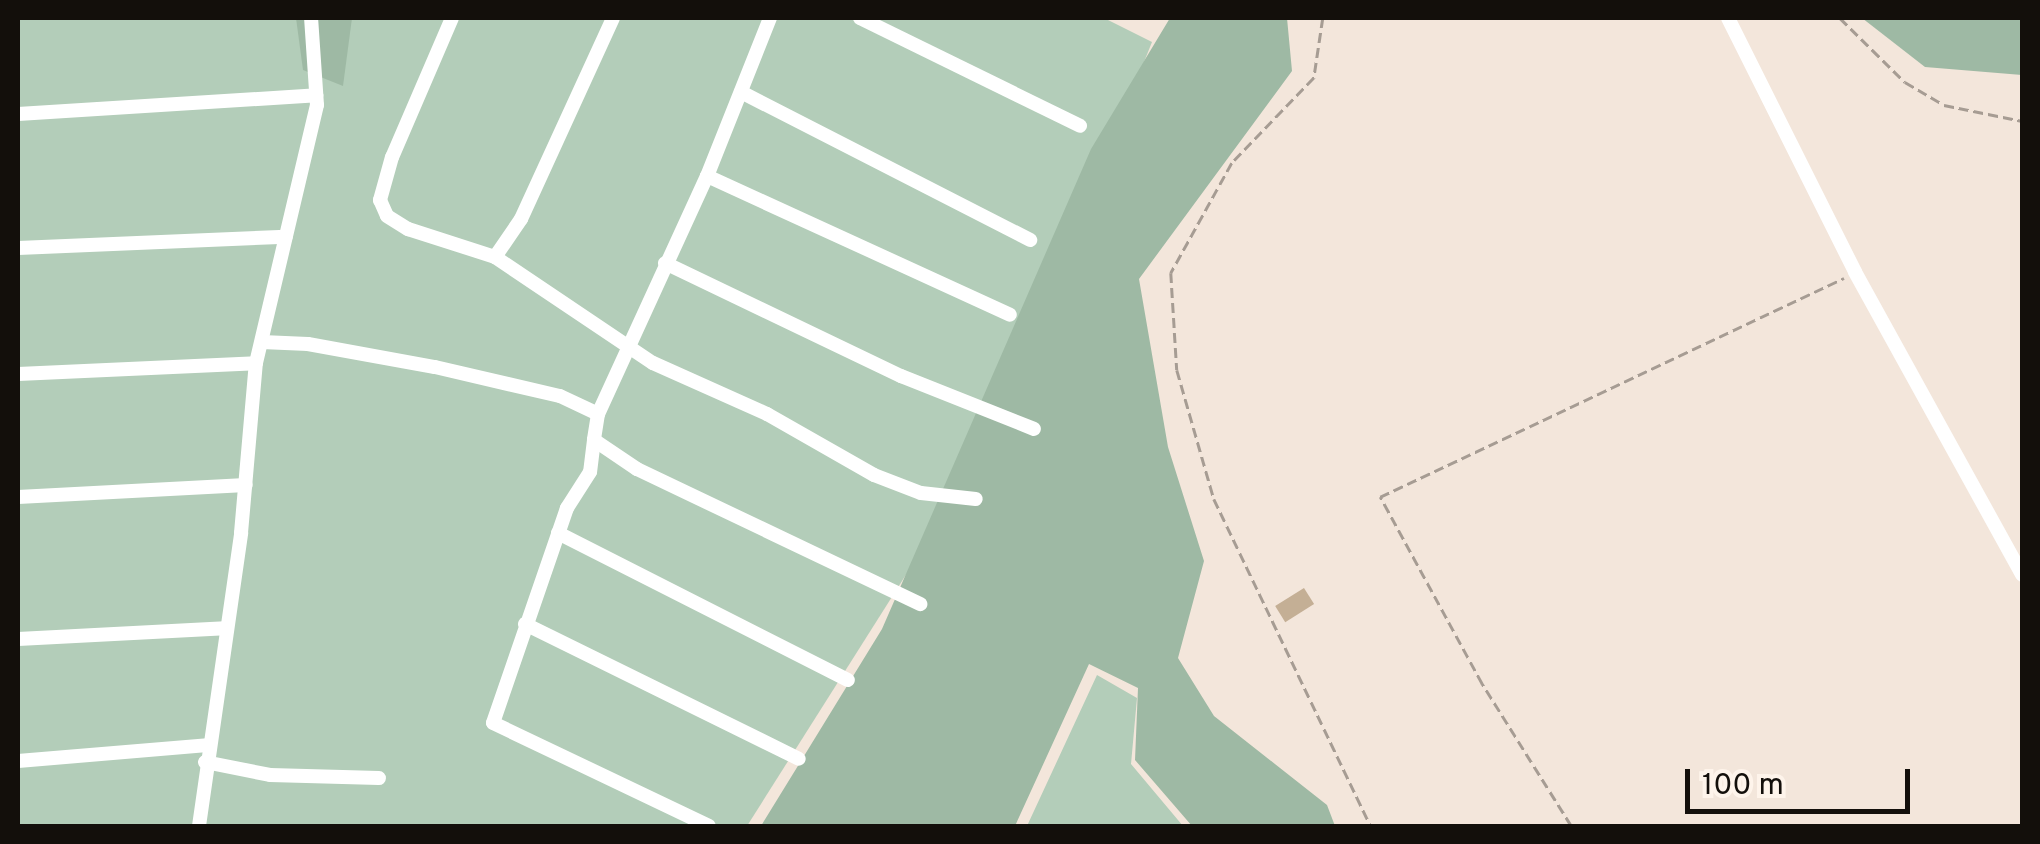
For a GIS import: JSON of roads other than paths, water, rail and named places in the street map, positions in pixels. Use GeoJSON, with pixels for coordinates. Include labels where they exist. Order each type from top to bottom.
{"type":"FeatureCollection","features":[{"type":"Feature","properties":{"kind":"street"},"geometry":{"type":"LineString","coordinates":[[199,826],[207,745],[246,485],[256,364],[316,96],[311,18]]}},
{"type":"Feature","properties":{"kind":"street"},"geometry":{"type":"LineString","coordinates":[[452,18],[380,200],[388,216],[408,229],[495,257],[630,348],[874,475],[921,493],[976,500]]}},
{"type":"Feature","properties":{"kind":"street"},"geometry":{"type":"LineString","coordinates":[[495,257],[522,219],[613,18]]}},
{"type":"Feature","properties":{"kind":"street"},"geometry":{"type":"LineString","coordinates":[[709,826],[493,723],[558,533],[590,472],[598,414],[707,176],[770,18]]}},
{"type":"Feature","properties":{"kind":"street"},"geometry":{"type":"LineString","coordinates":[[860,18],[1080,126]]}},
{"type":"Feature","properties":{"kind":"street"},"geometry":{"type":"LineString","coordinates":[[1728,18],[1855,272],[2022,576]]}},
{"type":"Feature","properties":{"kind":"street"},"geometry":{"type":"LineString","coordinates":[[741,92],[1030,240]]}},
{"type":"Feature","properties":{"kind":"street"},"geometry":{"type":"LineString","coordinates":[[18,114],[316,96]]}},
{"type":"Feature","properties":{"kind":"street"},"geometry":{"type":"LineString","coordinates":[[707,176],[1010,314]]}},
{"type":"Feature","properties":{"kind":"street"},"geometry":{"type":"LineString","coordinates":[[18,248],[286,237]]}},
{"type":"Feature","properties":{"kind":"street"},"geometry":{"type":"LineString","coordinates":[[665,263],[901,376],[1034,429]]}},
{"type":"Feature","properties":{"kind":"street"},"geometry":{"type":"LineString","coordinates":[[262,342],[308,344],[435,368],[560,396],[598,414]]}},
{"type":"Feature","properties":{"kind":"street"},"geometry":{"type":"LineString","coordinates":[[18,374],[256,364]]}},
{"type":"Feature","properties":{"kind":"street"},"geometry":{"type":"LineString","coordinates":[[594,440],[637,469],[920,604]]}},
{"type":"Feature","properties":{"kind":"street"},"geometry":{"type":"LineString","coordinates":[[18,497],[246,485]]}},
{"type":"Feature","properties":{"kind":"street"},"geometry":{"type":"LineString","coordinates":[[558,533],[848,680]]}},
{"type":"Feature","properties":{"kind":"street"},"geometry":{"type":"LineString","coordinates":[[525,624],[799,759]]}},
{"type":"Feature","properties":{"kind":"street"},"geometry":{"type":"LineString","coordinates":[[18,638],[225,628]]}},
{"type":"Feature","properties":{"kind":"street"},"geometry":{"type":"LineString","coordinates":[[18,760],[207,745]]}},
{"type":"Feature","properties":{"kind":"street"},"geometry":{"type":"LineString","coordinates":[[205,762],[270,775],[379,778]]}}]}
